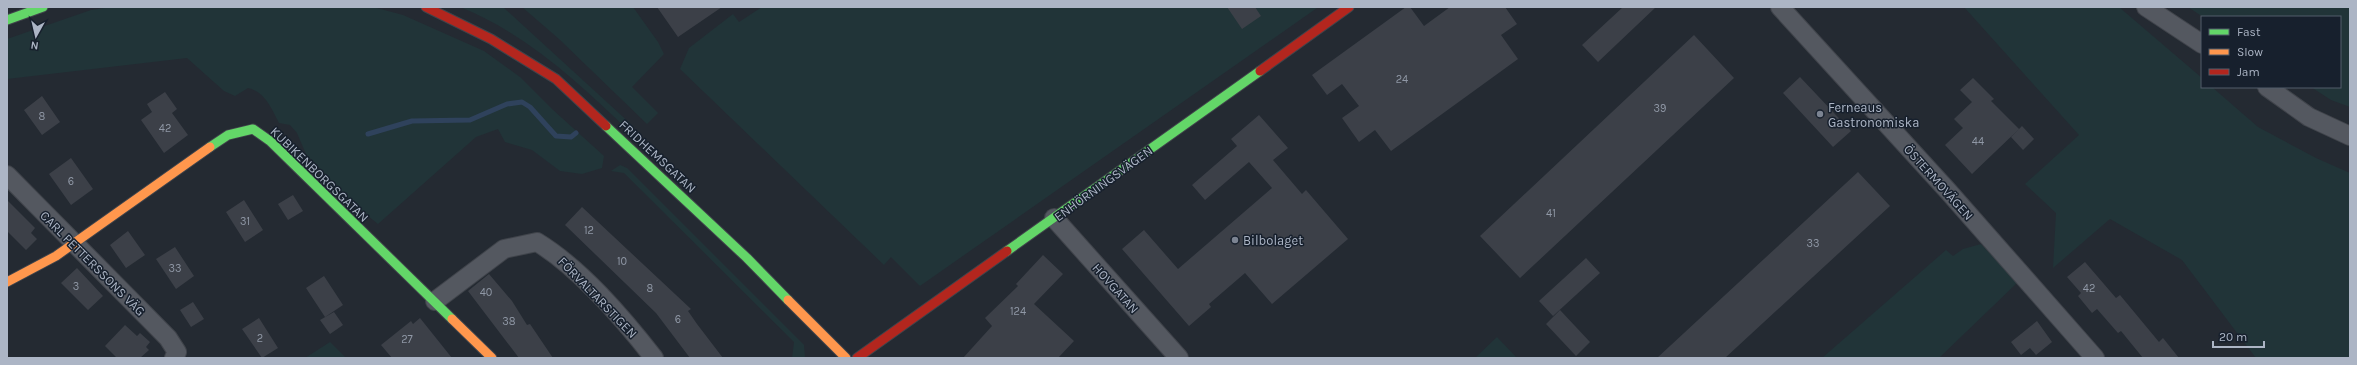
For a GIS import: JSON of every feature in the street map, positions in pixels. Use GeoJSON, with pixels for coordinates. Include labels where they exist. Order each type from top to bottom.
{"type":"FeatureCollection","features":[{"type":"Feature","properties":{"kind":"street"},"geometry":{"type":"LineString","coordinates":[[7,20],[42,7]]}},
{"type":"Feature","properties":{"kind":"street","name":"FRIDHEMSGATAN"},"geometry":{"type":"LineString","coordinates":[[426,7],[491,38],[556,80],[747,258],[846,358]]}},
{"type":"Feature","properties":{"kind":"street","name":"ENHÖRNINGSVÄGEN"},"geometry":{"type":"LineString","coordinates":[[857,358],[1349,7]]}},
{"type":"Feature","properties":{"kind":"street","name":"ÖSTERMOVÄGEN"},"geometry":{"type":"LineString","coordinates":[[1780,7],[1948,191],[2096,358]]}},
{"type":"Feature","properties":{"kind":"street"},"geometry":{"type":"LineString","coordinates":[[2146,7],[2201,43]]}},
{"type":"Feature","properties":{"kind":"street"},"geometry":{"type":"LineString","coordinates":[[2268,88],[2309,117],[2350,136]]}},
{"type":"Feature","properties":{"kind":"street","name":"KUBIKENBORGSGATAN"},"geometry":{"type":"LineString","coordinates":[[7,282],[47,262],[228,135],[253,129],[270,141],[492,358]]}},
{"type":"Feature","properties":{"kind":"street","name":"CARL PETTERSSONS VÄG"},"geometry":{"type":"LineString","coordinates":[[7,175],[168,338],[176,355]]}},
{"type":"Feature","properties":{"kind":"street","name":"HOVGATAN"},"geometry":{"type":"LineString","coordinates":[[1054,218],[1179,358]]}},
{"type":"Feature","properties":{"kind":"street","name":"FÖRVALTARSTIGEN"},"geometry":{"type":"LineString","coordinates":[[435,301],[504,249],[536,242],[561,257],[609,306],[654,358]]}},
{"type":"Feature","properties":{"kind":"green space"},"geometry":{"type":"Polygon","coordinates":[[[111,7],[373,7],[403,15],[484,51],[520,77],[552,109],[604,156],[602,168],[582,174],[560,171],[532,150],[505,142],[498,129],[476,137],[378,224],[352,203],[306,154],[297,133],[290,125],[279,123],[267,101],[259,93],[248,88],[235,96],[224,91],[187,58],[7,79],[7,39],[91,10],[111,7]]]}},
{"type":"Feature","properties":{"kind":"green space"},"geometry":{"type":"Polygon","coordinates":[[[460,7],[503,7],[633,126],[634,129],[630,132],[571,78],[530,45],[508,31],[460,7]]]}},
{"type":"Feature","properties":{"kind":"green space"},"geometry":{"type":"Polygon","coordinates":[[[522,7],[633,7],[658,42],[664,54],[632,87],[658,113],[647,124],[559,39],[522,7]]]}},
{"type":"Feature","properties":{"kind":"green space"},"geometry":{"type":"Polygon","coordinates":[[[762,7],[1317,8],[920,286],[891,257],[884,265],[680,69],[689,48],[733,14],[739,22],[762,7]]]}},
{"type":"Feature","properties":{"kind":"green space"},"geometry":{"type":"Polygon","coordinates":[[[1964,7],[2119,7],[2201,77],[2201,88],[2213,88],[2258,127],[2316,158],[2350,173],[2350,358],[2256,358],[2182,260],[2110,219],[2053,268],[2056,213],[2025,184],[2079,135],[1964,7]]]}},
{"type":"Feature","properties":{"kind":"green space"},"geometry":{"type":"Polygon","coordinates":[[[2188,7],[2350,7],[2350,107],[2331,100],[2313,88],[2341,88],[2341,16],[2202,16],[2188,7]]]}},
{"type":"Feature","properties":{"kind":"green space"},"geometry":{"type":"Polygon","coordinates":[[[620,165],[627,168],[804,345],[805,358],[792,358],[794,342],[624,173],[611,171],[620,165]]]}},
{"type":"Feature","properties":{"kind":"green space"},"geometry":{"type":"Polygon","coordinates":[[[1981,244],[2018,282],[1939,358],[1822,358],[1946,250],[1953,256],[1963,249],[1981,244]]]}},
{"type":"Feature","properties":{"kind":"green space"},"geometry":{"type":"Polygon","coordinates":[[[1497,337],[1517,358],[1475,358],[1497,337]]]}},
{"type":"Feature","properties":{"kind":"green space"},"geometry":{"type":"Polygon","coordinates":[[[330,342],[346,358],[305,358],[330,342]]]}},
{"type":"Feature","properties":{"kind":"building"},"geometry":{"type":"Polygon","coordinates":[[[657,7],[722,7],[678,37],[657,7]]]}},
{"type":"Feature","properties":{"kind":"building"},"geometry":{"type":"Polygon","coordinates":[[[1227,7],[1255,7],[1261,16],[1242,29],[1227,7]]]}},
{"type":"Feature","properties":{"kind":"building"},"geometry":{"type":"Polygon","coordinates":[[[1406,7],[1410,7],[1424,26],[1450,7],[1505,7],[1517,24],[1501,35],[1518,59],[1391,151],[1375,130],[1359,142],[1342,118],[1359,106],[1342,84],[1327,95],[1312,75],[1406,7]]]}},
{"type":"Feature","properties":{"kind":"building"},"geometry":{"type":"Polygon","coordinates":[[[1623,7],[1656,7],[1598,62],[1582,45],[1623,7]]]}},
{"type":"Feature","properties":{"kind":"building"},"geometry":{"type":"Polygon","coordinates":[[[1694,35],[1734,78],[1520,278],[1480,236],[1694,35]]]}},
{"type":"Feature","properties":{"kind":"building"},"geometry":{"type":"Polygon","coordinates":[[[1800,77],[1851,131],[1833,147],[1783,93],[1800,77]]]}},
{"type":"Feature","properties":{"kind":"building"},"geometry":{"type":"Polygon","coordinates":[[[1973,78],[1994,99],[1991,101],[2019,129],[1972,174],[1945,145],[1963,128],[1954,119],[1972,102],[1960,90],[1973,78]]]}},
{"type":"Feature","properties":{"kind":"building"},"geometry":{"type":"Polygon","coordinates":[[[165,92],[177,109],[172,113],[188,135],[164,153],[141,120],[152,112],[147,104],[165,92]]]}},
{"type":"Feature","properties":{"kind":"building"},"geometry":{"type":"Polygon","coordinates":[[[42,96],[60,122],[42,135],[24,110],[42,96]]]}},
{"type":"Feature","properties":{"kind":"building"},"geometry":{"type":"Polygon","coordinates":[[[1259,115],[1288,148],[1273,160],[1302,194],[1306,190],[1348,239],[1272,304],[1245,273],[1209,304],[1211,307],[1189,326],[1122,249],[1144,230],[1178,269],[1272,188],[1249,162],[1205,200],[1192,185],[1237,146],[1231,139],[1259,115]]]}},
{"type":"Feature","properties":{"kind":"building"},"geometry":{"type":"Polygon","coordinates":[[[2022,126],[2034,139],[2023,150],[2011,137],[2022,126]]]}},
{"type":"Feature","properties":{"kind":"building"},"geometry":{"type":"Polygon","coordinates":[[[71,158],[93,189],[71,205],[49,174],[71,158]]]}},
{"type":"Feature","properties":{"kind":"building"},"geometry":{"type":"Polygon","coordinates":[[[1858,172],[1890,206],[1725,358],[1657,358],[1858,172]]]}},
{"type":"Feature","properties":{"kind":"building"},"geometry":{"type":"Polygon","coordinates":[[[293,195],[303,211],[288,220],[278,204],[293,195]]]}},
{"type":"Feature","properties":{"kind":"building"},"geometry":{"type":"Polygon","coordinates":[[[7,200],[35,228],[31,233],[37,239],[26,250],[7,231],[7,200]]]}},
{"type":"Feature","properties":{"kind":"building"},"geometry":{"type":"Polygon","coordinates":[[[244,200],[263,230],[245,242],[226,212],[244,200]]]}},
{"type":"Feature","properties":{"kind":"building"},"geometry":{"type":"Polygon","coordinates":[[[582,207],[691,309],[688,311],[723,358],[690,358],[656,313],[565,225],[582,207]]]}},
{"type":"Feature","properties":{"kind":"building"},"geometry":{"type":"Polygon","coordinates":[[[128,231],[145,255],[126,268],[110,245],[128,231]]]}},
{"type":"Feature","properties":{"kind":"building"},"geometry":{"type":"Polygon","coordinates":[[[175,247],[194,276],[176,289],[156,259],[175,247]]]}},
{"type":"Feature","properties":{"kind":"building"},"geometry":{"type":"Polygon","coordinates":[[[1043,255],[1063,274],[1034,304],[1074,341],[1058,358],[963,358],[992,326],[985,318],[1018,286],[1016,284],[1043,255]]]}},
{"type":"Feature","properties":{"kind":"building"},"geometry":{"type":"Polygon","coordinates":[[[1586,258],[1600,273],[1553,316],[1539,301],[1586,258]]]}},
{"type":"Feature","properties":{"kind":"building"},"geometry":{"type":"Polygon","coordinates":[[[2085,262],[2116,298],[2120,295],[2159,342],[2163,338],[2179,358],[2143,358],[2121,331],[2118,333],[2097,309],[2092,313],[2078,296],[2081,293],[2067,277],[2085,262]]]}},
{"type":"Feature","properties":{"kind":"building"},"geometry":{"type":"Polygon","coordinates":[[[77,268],[103,296],[88,310],[61,283],[77,268]]]}},
{"type":"Feature","properties":{"kind":"building"},"geometry":{"type":"Polygon","coordinates":[[[489,274],[512,301],[527,325],[530,324],[553,358],[519,358],[468,291],[489,274]]]}},
{"type":"Feature","properties":{"kind":"building"},"geometry":{"type":"Polygon","coordinates":[[[324,276],[343,305],[325,317],[306,288],[324,276]]]}},
{"type":"Feature","properties":{"kind":"building"},"geometry":{"type":"Polygon","coordinates":[[[193,302],[204,319],[191,327],[180,310],[193,302]]]}},
{"type":"Feature","properties":{"kind":"building"},"geometry":{"type":"Polygon","coordinates":[[[1560,310],[1590,342],[1576,356],[1546,324],[1560,310]]]}},
{"type":"Feature","properties":{"kind":"building"},"geometry":{"type":"Polygon","coordinates":[[[334,312],[343,325],[330,334],[320,320],[334,312]]]}},
{"type":"Feature","properties":{"kind":"building"},"geometry":{"type":"Polygon","coordinates":[[[259,318],[278,348],[262,358],[242,329],[259,318]]]}},
{"type":"Feature","properties":{"kind":"building"},"geometry":{"type":"Polygon","coordinates":[[[420,318],[452,358],[392,358],[381,345],[411,321],[413,324],[420,318]]]}},
{"type":"Feature","properties":{"kind":"building"},"geometry":{"type":"Polygon","coordinates":[[[2037,321],[2052,342],[2036,355],[2030,348],[2021,355],[2011,342],[2037,321]]]}},
{"type":"Feature","properties":{"kind":"building"},"geometry":{"type":"Polygon","coordinates":[[[125,325],[137,336],[140,333],[150,342],[146,347],[149,350],[140,358],[117,358],[105,346],[125,325]]]}},
{"type":"Feature","properties":{"kind":"waterway"},"geometry":{"type":"LineString","coordinates":[[368,134],[412,121],[470,120],[507,104],[522,102],[530,107],[556,136],[571,137],[576,133]]}},
{"type":"Feature","properties":{"kind":"traffic: fast"},"geometry":{"type":"LineString","coordinates":[[7,20],[43,7]]}},
{"type":"Feature","properties":{"kind":"traffic: fast"},"geometry":{"type":"LineString","coordinates":[[1007,251],[1260,71]]}},
{"type":"Feature","properties":{"kind":"traffic: fast"},"geometry":{"type":"LineString","coordinates":[[606,126],[747,258],[788,300]]}},
{"type":"Feature","properties":{"kind":"traffic: fast"},"geometry":{"type":"LineString","coordinates":[[210,147],[228,135],[253,129],[270,141],[452,319]]}},
{"type":"Feature","properties":{"kind":"traffic: slow"},"geometry":{"type":"LineString","coordinates":[[7,282],[56,256],[210,147]]}},
{"type":"Feature","properties":{"kind":"traffic: slow"},"geometry":{"type":"LineString","coordinates":[[788,300],[846,358]]}},
{"type":"Feature","properties":{"kind":"traffic: slow"},"geometry":{"type":"LineString","coordinates":[[452,319],[492,358]]}},
{"type":"Feature","properties":{"kind":"traffic: jam"},"geometry":{"type":"LineString","coordinates":[[426,7],[491,39],[556,79],[606,126]]}},
{"type":"Feature","properties":{"kind":"traffic: jam"},"geometry":{"type":"LineString","coordinates":[[1260,71],[1349,7]]}},
{"type":"Feature","properties":{"kind":"traffic: jam"},"geometry":{"type":"LineString","coordinates":[[857,358],[1007,251]]}},
{"type":"Feature","properties":{"kind":"place","name":"Ferneaus Gastronomiska"},"geometry":{"type":"Point","coordinates":[1820,114]}},
{"type":"Feature","properties":{"kind":"place","name":"Bilbolaget"},"geometry":{"type":"Point","coordinates":[1235,240]}}]}
